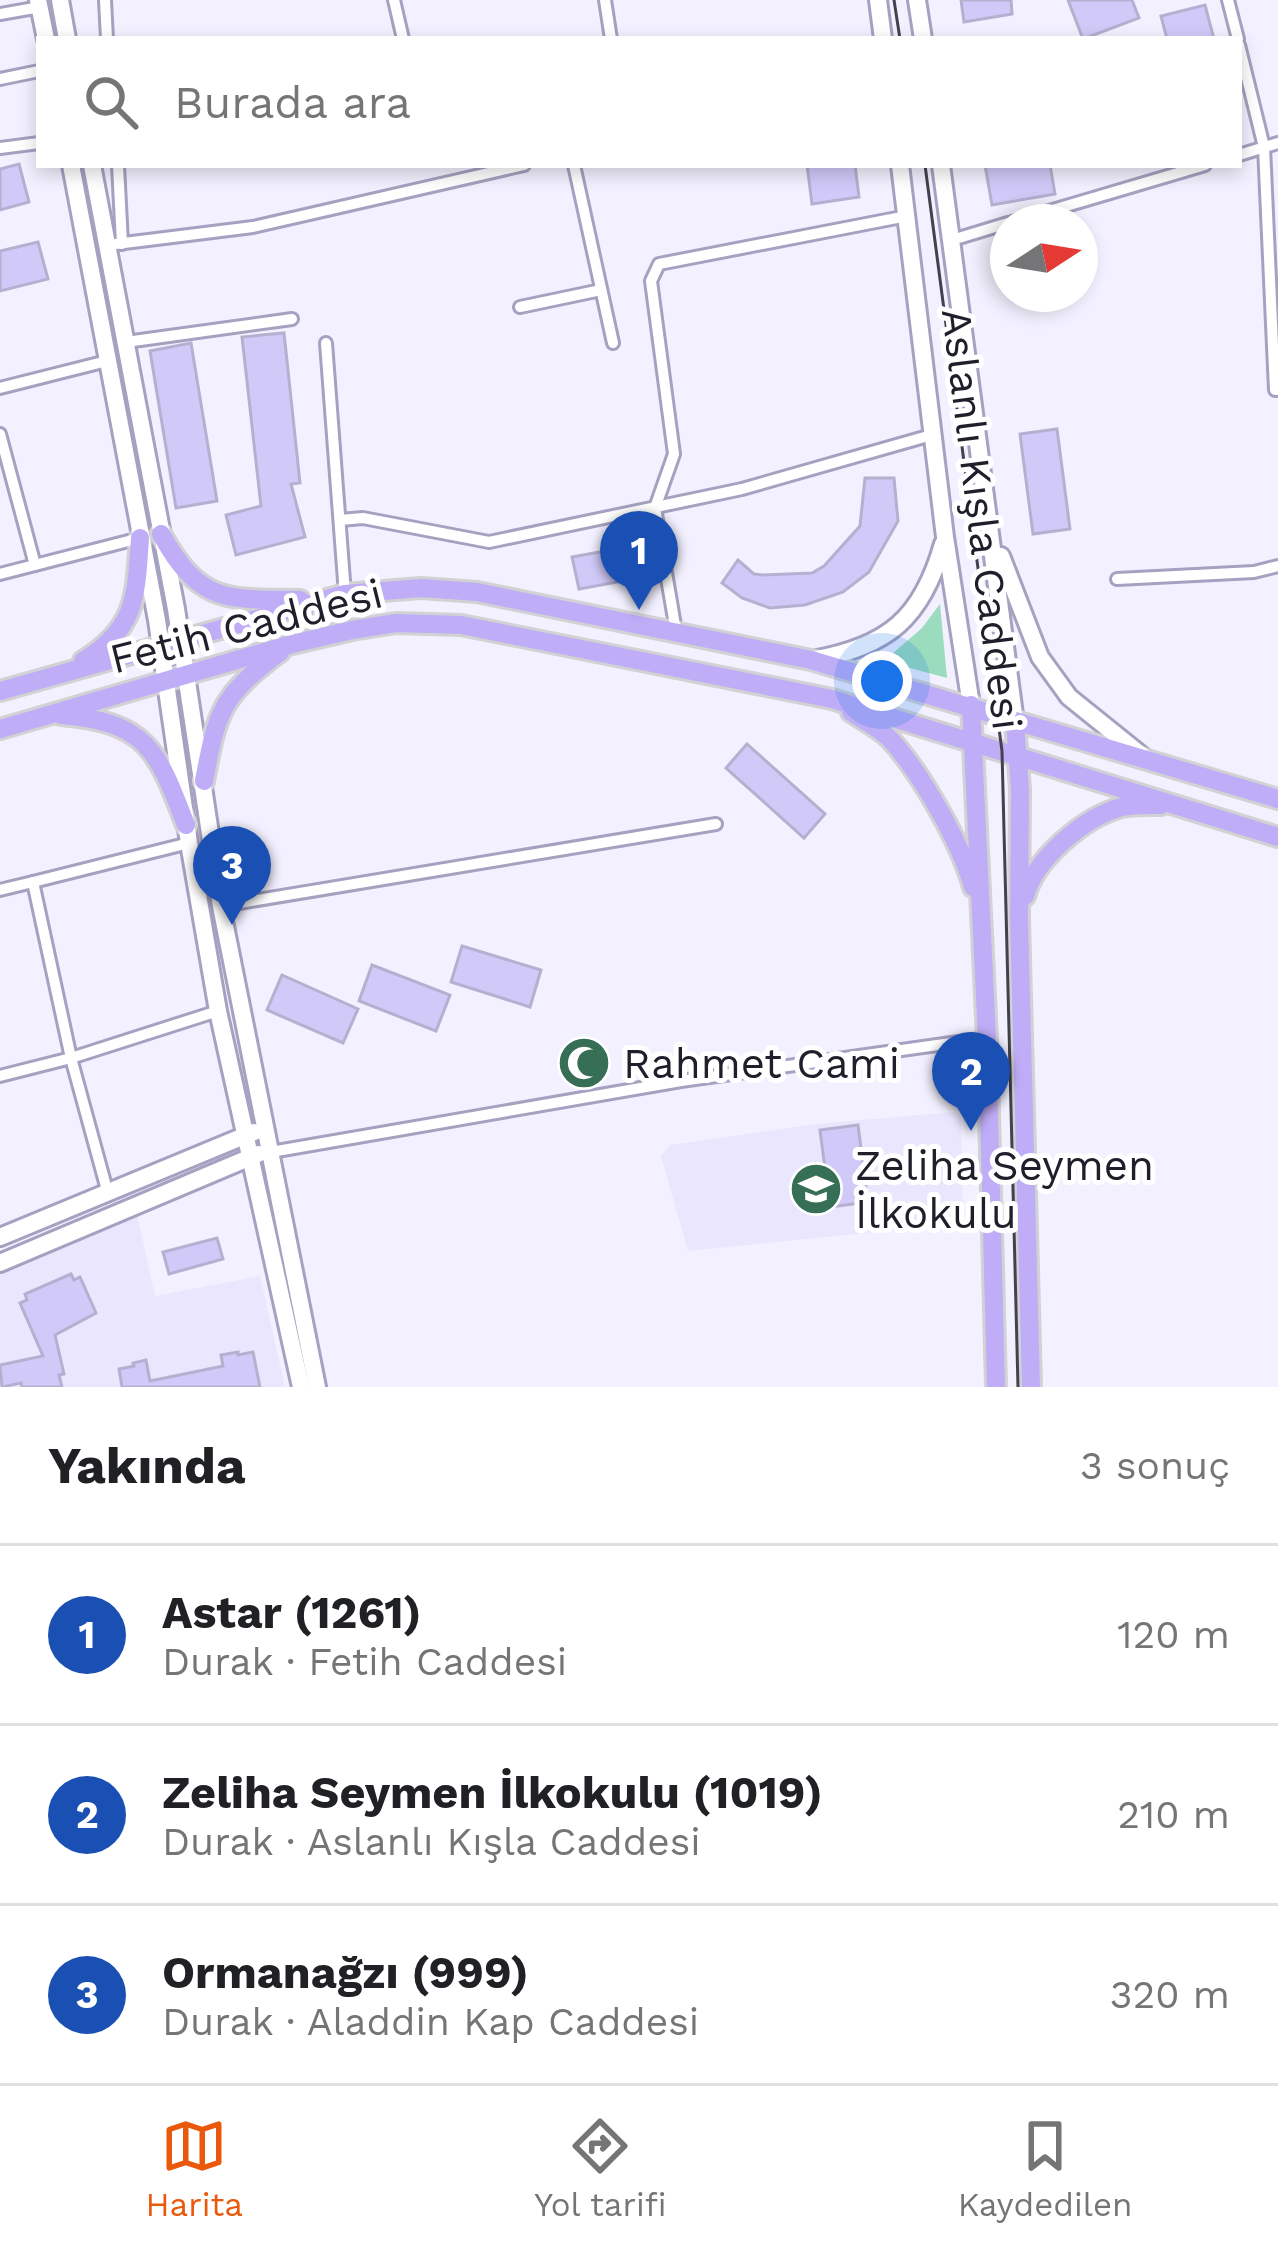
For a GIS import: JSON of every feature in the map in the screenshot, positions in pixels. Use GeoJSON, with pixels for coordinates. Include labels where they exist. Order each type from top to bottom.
{"type":"FeatureCollection","features":[{"type":"Feature","properties":{"kind":"main road"},"geometry":{"type":"LineString","coordinates":[[161,534],[179,566],[218,594],[242,599],[322,600]]}},
{"type":"Feature","properties":{"kind":"main road"},"geometry":{"type":"LineString","coordinates":[[64,673],[112,642],[129,620],[140,538]]}},
{"type":"Feature","properties":{"kind":"main road","name":"Fetih Caddesi"},"geometry":{"type":"LineString","coordinates":[[0,691],[346,594],[421,588],[477,592],[811,660],[1278,799]]}},
{"type":"Feature","properties":{"kind":"main road","name":"Fetih Caddesi"},"geometry":{"type":"LineString","coordinates":[[0,729],[292,644],[396,623],[461,625],[832,699],[1278,837]]}},
{"type":"Feature","properties":{"kind":"main road"},"geometry":{"type":"LineString","coordinates":[[204,781],[215,720],[227,698],[292,644]]}},
{"type":"Feature","properties":{"kind":"main road"},"geometry":{"type":"LineString","coordinates":[[832,699],[889,738],[921,784],[966,863],[982,924]]}},
{"type":"Feature","properties":{"kind":"main road","name":"Aslanlı Kışla Caddesi"},"geometry":{"type":"LineString","coordinates":[[971,705],[987,1038],[996,1387]]}},
{"type":"Feature","properties":{"kind":"main road"},"geometry":{"type":"LineString","coordinates":[[51,714],[98,721],[151,747],[165,770],[187,834]]}},
{"type":"Feature","properties":{"kind":"main road","name":"Aslanlı Kışla Caddesi"},"geometry":{"type":"LineString","coordinates":[[1015,722],[1031,1387]]}},
{"type":"Feature","properties":{"kind":"main road"},"geometry":{"type":"LineString","coordinates":[[1018,919],[1029,881],[1048,853],[1121,807],[1171,804]]}},
{"type":"Feature","properties":{"kind":"street"},"geometry":{"type":"LineString","coordinates":[[60,0],[66,36]]}},
{"type":"Feature","properties":{"kind":"street"},"geometry":{"type":"LineString","coordinates":[[105,0],[107,36]]}},
{"type":"Feature","properties":{"kind":"street"},"geometry":{"type":"LineString","coordinates":[[394,0],[402,36]]}},
{"type":"Feature","properties":{"kind":"street"},"geometry":{"type":"LineString","coordinates":[[605,0],[610,36]]}},
{"type":"Feature","properties":{"kind":"street"},"geometry":{"type":"LineString","coordinates":[[878,0],[883,36]]}},
{"type":"Feature","properties":{"kind":"street"},"geometry":{"type":"LineString","coordinates":[[917,0],[923,36]]}},
{"type":"Feature","properties":{"kind":"street"},"geometry":{"type":"LineString","coordinates":[[1228,0],[1237,36]]}},
{"type":"Feature","properties":{"kind":"street"},"geometry":{"type":"LineString","coordinates":[[0,14],[39,4],[45,36]]}},
{"type":"Feature","properties":{"kind":"street"},"geometry":{"type":"LineString","coordinates":[[1242,58],[1264,148],[1278,390]]}},
{"type":"Feature","properties":{"kind":"street"},"geometry":{"type":"LineString","coordinates":[[0,79],[36,72]]}},
{"type":"Feature","properties":{"kind":"street"},"geometry":{"type":"LineString","coordinates":[[0,148],[36,142]]}},
{"type":"Feature","properties":{"kind":"street"},"geometry":{"type":"LineString","coordinates":[[1242,154],[1278,143]]}},
{"type":"Feature","properties":{"kind":"street"},"geometry":{"type":"LineString","coordinates":[[72,168],[140,538],[171,643],[186,674],[221,906],[317,1387]]}},
{"type":"Feature","properties":{"kind":"street"},"geometry":{"type":"LineString","coordinates":[[93,168],[115,244]]}},
{"type":"Feature","properties":{"kind":"street"},"geometry":{"type":"LineString","coordinates":[[118,168],[115,244],[126,342],[161,534],[171,643],[166,679],[187,834],[243,1134],[301,1387]]}},
{"type":"Feature","properties":{"kind":"street"},"geometry":{"type":"LineString","coordinates":[[436,168],[440,183]]}},
{"type":"Feature","properties":{"kind":"street"},"geometry":{"type":"LineString","coordinates":[[115,244],[253,227],[510,168]]}},
{"type":"Feature","properties":{"kind":"street"},"geometry":{"type":"LineString","coordinates":[[575,168],[613,344]]}},
{"type":"Feature","properties":{"kind":"street","name":"Aslanlı Kışla Caddesi"},"geometry":{"type":"LineString","coordinates":[[900,168],[945,537],[971,705]]}},
{"type":"Feature","properties":{"kind":"street","name":"Aslanlı Kışla Caddesi"},"geometry":{"type":"LineString","coordinates":[[941,168],[1015,722]]}},
{"type":"Feature","properties":{"kind":"street"},"geometry":{"type":"LineString","coordinates":[[1074,204],[1195,168]]}},
{"type":"Feature","properties":{"kind":"street"},"geometry":{"type":"LineString","coordinates":[[676,631],[655,508],[674,454],[651,281],[659,264],[907,216]]}},
{"type":"Feature","properties":{"kind":"street"},"geometry":{"type":"LineString","coordinates":[[952,240],[990,229]]}},
{"type":"Feature","properties":{"kind":"street"},"geometry":{"type":"LineString","coordinates":[[520,307],[601,290]]}},
{"type":"Feature","properties":{"kind":"street"},"geometry":{"type":"LineString","coordinates":[[126,342],[292,319]]}},
{"type":"Feature","properties":{"kind":"street"},"geometry":{"type":"LineString","coordinates":[[326,343],[346,594]]}},
{"type":"Feature","properties":{"kind":"street"},"geometry":{"type":"LineString","coordinates":[[0,388],[107,361]]}},
{"type":"Feature","properties":{"kind":"street"},"geometry":{"type":"LineString","coordinates":[[0,434],[35,565]]}},
{"type":"Feature","properties":{"kind":"street"},"geometry":{"type":"LineString","coordinates":[[340,520],[363,518],[489,542],[742,488],[935,434]]}},
{"type":"Feature","properties":{"kind":"street"},"geometry":{"type":"LineString","coordinates":[[991,530],[1040,657],[1070,697],[1147,759]]}},
{"type":"Feature","properties":{"kind":"street"},"geometry":{"type":"LineString","coordinates":[[811,660],[863,649],[909,617],[932,584],[945,537]]}},
{"type":"Feature","properties":{"kind":"street"},"geometry":{"type":"LineString","coordinates":[[0,574],[140,538]]}},
{"type":"Feature","properties":{"kind":"street"},"geometry":{"type":"LineString","coordinates":[[1117,579],[1254,572],[1278,566]]}},
{"type":"Feature","properties":{"kind":"street"},"geometry":{"type":"LineString","coordinates":[[221,906],[716,824]]}},
{"type":"Feature","properties":{"kind":"street"},"geometry":{"type":"LineString","coordinates":[[0,890],[187,834]]}},
{"type":"Feature","properties":{"kind":"street"},"geometry":{"type":"LineString","coordinates":[[33,882],[70,1058],[107,1190]]}},
{"type":"Feature","properties":{"kind":"street"},"geometry":{"type":"LineString","coordinates":[[0,1076],[218,1010]]}},
{"type":"Feature","properties":{"kind":"street"},"geometry":{"type":"LineString","coordinates":[[0,1263],[248,1156],[681,1082],[987,1038]]}},
{"type":"Feature","properties":{"kind":"street"},"geometry":{"type":"LineString","coordinates":[[0,1237],[243,1134],[266,1129]]}},
{"type":"Feature","properties":{"kind":"shaded area","name":"Zeliha Seymen İlkokulu"},"geometry":{"type":"Polygon","coordinates":[[[954,1112],[961,1118],[963,1223],[688,1251],[661,1156],[670,1145],[816,1124],[954,1112]]]}},
{"type":"Feature","properties":{"kind":"shaded area"},"geometry":{"type":"Polygon","coordinates":[[[137,1214],[155,1296],[260,1276],[285,1387],[0,1387],[0,1275],[137,1214]]]}},
{"type":"Feature","properties":{"kind":"green space"},"geometry":{"type":"Polygon","coordinates":[[[940,604],[947,678],[884,661],[922,628],[940,604]]]}},
{"type":"Feature","properties":{"kind":"building"},"geometry":{"type":"Polygon","coordinates":[[[961,0],[1011,0],[1012,14],[964,22],[961,0]]]}},
{"type":"Feature","properties":{"kind":"building"},"geometry":{"type":"Polygon","coordinates":[[[1068,0],[1132,0],[1139,18],[1082,36],[1068,0]]]}},
{"type":"Feature","properties":{"kind":"building"},"geometry":{"type":"Polygon","coordinates":[[[1205,5],[1213,36],[1166,36],[1161,16],[1205,5]]]}},
{"type":"Feature","properties":{"kind":"building"},"geometry":{"type":"Polygon","coordinates":[[[19,164],[29,202],[0,210],[0,169],[19,164]]]}},
{"type":"Feature","properties":{"kind":"building"},"geometry":{"type":"Polygon","coordinates":[[[807,168],[855,168],[859,197],[812,204],[807,168]]]}},
{"type":"Feature","properties":{"kind":"building"},"geometry":{"type":"Polygon","coordinates":[[[986,168],[1051,168],[1055,194],[992,204],[986,168]]]}},
{"type":"Feature","properties":{"kind":"building"},"geometry":{"type":"Polygon","coordinates":[[[38,242],[48,279],[0,291],[0,251],[38,242]]]}},
{"type":"Feature","properties":{"kind":"building"},"geometry":{"type":"Polygon","coordinates":[[[284,333],[300,483],[291,484],[305,537],[236,555],[226,515],[261,506],[242,337],[284,333]]]}},
{"type":"Feature","properties":{"kind":"building"},"geometry":{"type":"Polygon","coordinates":[[[191,343],[217,501],[176,508],[150,351],[191,343]]]}},
{"type":"Feature","properties":{"kind":"building"},"geometry":{"type":"Polygon","coordinates":[[[1057,429],[1070,529],[1033,534],[1020,434],[1057,429]]]}},
{"type":"Feature","properties":{"kind":"building"},"geometry":{"type":"Polygon","coordinates":[[[865,478],[894,478],[898,521],[869,572],[843,592],[805,605],[770,608],[742,598],[722,583],[738,560],[754,574],[763,575],[812,573],[824,566],[860,526],[865,478]]]}},
{"type":"Feature","properties":{"kind":"building"},"geometry":{"type":"Polygon","coordinates":[[[611,550],[617,582],[579,589],[572,557],[611,550]]]}},
{"type":"Feature","properties":{"kind":"building"},"geometry":{"type":"Polygon","coordinates":[[[747,744],[825,814],[804,838],[726,768],[747,744]]]}},
{"type":"Feature","properties":{"kind":"building"},"geometry":{"type":"Polygon","coordinates":[[[462,946],[541,970],[530,1007],[451,982],[462,946]]]}},
{"type":"Feature","properties":{"kind":"building"},"geometry":{"type":"Polygon","coordinates":[[[372,965],[450,995],[436,1031],[359,1001],[372,965]]]}},
{"type":"Feature","properties":{"kind":"building"},"geometry":{"type":"Polygon","coordinates":[[[282,975],[358,1009],[343,1043],[267,1010],[282,975]]]}},
{"type":"Feature","properties":{"kind":"building","name":"Rahmet Cami"},"geometry":{"type":"Polygon","coordinates":[[[593,1042],[606,1067],[576,1084],[562,1060],[593,1042]]]}},
{"type":"Feature","properties":{"kind":"building"},"geometry":{"type":"Polygon","coordinates":[[[858,1125],[868,1202],[830,1207],[820,1130],[858,1125]]]}},
{"type":"Feature","properties":{"kind":"building"},"geometry":{"type":"Polygon","coordinates":[[[217,1238],[223,1259],[169,1274],[163,1252],[217,1238]]]}},
{"type":"Feature","properties":{"kind":"building"},"geometry":{"type":"Polygon","coordinates":[[[71,1274],[74,1280],[80,1277],[96,1313],[55,1335],[64,1374],[59,1375],[62,1387],[22,1387],[21,1383],[2,1387],[0,1365],[43,1356],[20,1303],[27,1300],[25,1294],[71,1274]]]}},
{"type":"Feature","properties":{"kind":"building"},"geometry":{"type":"Polygon","coordinates":[[[253,1352],[260,1387],[122,1387],[119,1369],[133,1363],[146,1360],[150,1381],[223,1366],[221,1355],[253,1352]]]}},
{"type":"Feature","properties":{"kind":"tram line"},"geometry":{"type":"LineString","coordinates":[[894,0],[900,36]]}},
{"type":"Feature","properties":{"kind":"tram line"},"geometry":{"type":"LineString","coordinates":[[925,168],[1002,751],[1018,1387]]}},
{"type":"Feature","properties":{"kind":"place","name":"Astar (1261)"},"geometry":{"type":"Point","coordinates":[639,610]}},
{"type":"Feature","properties":{"kind":"place","name":"Ormanağzı (999)"},"geometry":{"type":"Point","coordinates":[232,925]}},
{"type":"Feature","properties":{"kind":"place","name":"Rahmet Cami"},"geometry":{"type":"Point","coordinates":[584,1063]}},
{"type":"Feature","properties":{"kind":"place","name":"Zeliha Seymen İlkokulu (1019)"},"geometry":{"type":"Point","coordinates":[971,1131]}},
{"type":"Feature","properties":{"kind":"place","name":"Zeliha Seymen İlkokulu"},"geometry":{"type":"Point","coordinates":[816,1189]}}]}
